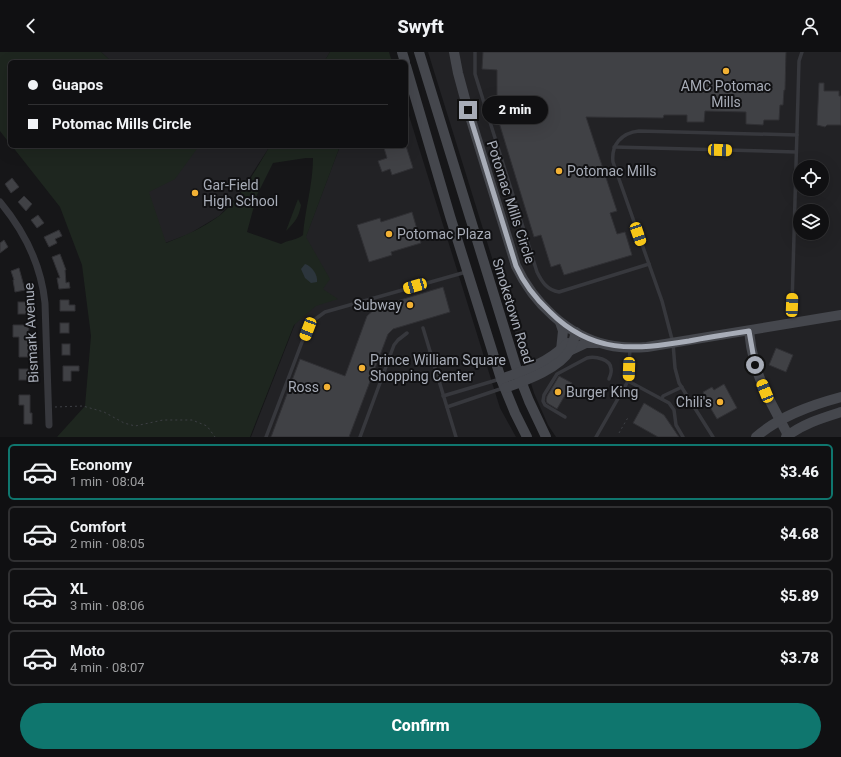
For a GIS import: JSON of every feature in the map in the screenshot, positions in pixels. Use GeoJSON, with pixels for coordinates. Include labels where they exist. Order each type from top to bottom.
{"type":"FeatureCollection","features":[{"type":"Feature","properties":{"kind":"street","name":"Smoketown Road"},"geometry":{"type":"LineString","coordinates":[[419,52],[519,378],[546,437]]}},
{"type":"Feature","properties":{"kind":"street","name":"Potomac Mills Circle"},"geometry":{"type":"LineString","coordinates":[[454,52],[458,74],[468,110],[516,266],[522,278],[536,298],[560,322],[576,332],[600,343],[609,346],[630,348],[648,347],[841,315]]}},
{"type":"Feature","properties":{"kind":"street"},"geometry":{"type":"LineString","coordinates":[[408,73],[450,216],[469,271],[503,383],[515,413],[527,437]]}},
{"type":"Feature","properties":{"kind":"street"},"geometry":{"type":"LineString","coordinates":[[422,119],[439,115]]}},
{"type":"Feature","properties":{"kind":"street","name":"Bismark Avenue"},"geometry":{"type":"LineString","coordinates":[[0,202],[22,232],[33,254],[40,274],[45,303],[48,425]]}},
{"type":"Feature","properties":{"kind":"street"},"geometry":{"type":"LineString","coordinates":[[560,322],[563,331],[565,350]]}},
{"type":"Feature","properties":{"kind":"street"},"geometry":{"type":"LineString","coordinates":[[749,331],[755,365],[765,391],[781,420],[787,436],[817,420],[841,412]]}},
{"type":"Feature","properties":{"kind":"street"},"geometry":{"type":"LineString","coordinates":[[503,383],[519,378],[533,378],[548,369],[565,350],[576,332]]}},
{"type":"Feature","properties":{"kind":"street"},"geometry":{"type":"LineString","coordinates":[[565,350],[586,343],[600,343]]}},
{"type":"Feature","properties":{"kind":"street"},"geometry":{"type":"LineString","coordinates":[[756,437],[781,420],[819,404],[841,397]]}},
{"type":"Feature","properties":{"kind":"lane"},"geometry":{"type":"LineString","coordinates":[[475,52],[475,74],[541,281],[548,288],[559,292],[649,264]]}},
{"type":"Feature","properties":{"kind":"lane"},"geometry":{"type":"LineString","coordinates":[[794,323],[792,309],[796,152],[799,61],[802,52]]}},
{"type":"Feature","properties":{"kind":"lane"},"geometry":{"type":"LineString","coordinates":[[712,437],[676,376],[673,343],[662,301],[613,162],[612,154],[614,147],[619,140],[624,136],[638,131],[797,135]]}},
{"type":"Feature","properties":{"kind":"lane"},"geometry":{"type":"LineString","coordinates":[[614,147],[796,152]]}},
{"type":"Feature","properties":{"kind":"lane"},"geometry":{"type":"LineString","coordinates":[[266,437],[308,329],[319,315],[469,271]]}},
{"type":"Feature","properties":{"kind":"lane"},"geometry":{"type":"LineString","coordinates":[[423,328],[456,437]]}},
{"type":"Feature","properties":{"kind":"lane"},"geometry":{"type":"LineString","coordinates":[[360,437],[394,345],[407,333]]}},
{"type":"Feature","properties":{"kind":"lane"},"geometry":{"type":"LineString","coordinates":[[596,437],[628,381],[630,348]]}},
{"type":"Feature","properties":{"kind":"lane"},"geometry":{"type":"LineString","coordinates":[[565,418],[549,409],[543,400],[544,395],[556,374],[587,358],[596,357],[609,363],[612,370],[609,379]]}},
{"type":"Feature","properties":{"kind":"lane"},"geometry":{"type":"LineString","coordinates":[[628,381],[668,403],[674,410],[676,425],[683,437]]}},
{"type":"Feature","properties":{"kind":"lane"},"geometry":{"type":"LineString","coordinates":[[444,396],[503,383]]}},
{"type":"Feature","properties":{"kind":"lane"},"geometry":{"type":"LineString","coordinates":[[447,407],[503,383]]}},
{"type":"Feature","properties":{"kind":"lane"},"geometry":{"type":"LineString","coordinates":[[662,399],[663,396],[682,387]]}},
{"type":"Feature","properties":{"kind":"path"},"geometry":{"type":"LineString","coordinates":[[48,407],[84,406],[104,412],[124,423],[135,426],[163,420],[192,420],[207,426],[215,437]]}},
{"type":"Feature","properties":{"kind":"path"},"geometry":{"type":"LineString","coordinates":[[619,433],[629,418]]}},
{"type":"Feature","properties":{"kind":"shaded area"},"geometry":{"type":"Polygon","coordinates":[[[0,52],[101,52],[110,60],[8,60],[8,141],[0,131],[0,52]]]}},
{"type":"Feature","properties":{"kind":"shaded area"},"geometry":{"type":"Polygon","coordinates":[[[101,52],[330,52],[325,60],[110,60],[101,52]]]}},
{"type":"Feature","properties":{"kind":"shaded area"},"geometry":{"type":"Polygon","coordinates":[[[330,52],[389,52],[391,60],[325,60],[330,52]]]}},
{"type":"Feature","properties":{"kind":"shaded area","name":"Potomac Mills"},"geometry":{"type":"Polygon","coordinates":[[[428,52],[841,52],[841,437],[556,437],[548,425],[534,393],[428,52]]]}},
{"type":"Feature","properties":{"kind":"shaded area"},"geometry":{"type":"Polygon","coordinates":[[[408,112],[500,408],[516,437],[251,437],[300,311],[283,297],[339,148],[408,148],[408,112]]]}},
{"type":"Feature","properties":{"kind":"shaded area"},"geometry":{"type":"Polygon","coordinates":[[[14,148],[198,148],[175,179],[149,192],[166,243],[200,228],[227,209],[241,193],[269,148],[339,148],[306,237],[330,279],[323,289],[338,299],[316,306],[294,325],[250,437],[57,437],[85,406],[91,336],[82,265],[60,207],[14,148]],[[313,158],[273,163],[257,195],[247,232],[281,244],[303,235],[312,177],[313,158]]]}},
{"type":"Feature","properties":{"kind":"shaded area","name":"Gar-Field High School"},"geometry":{"type":"Polygon","coordinates":[[[134,148],[269,148],[237,197],[219,216],[189,234],[165,243],[134,148]]]}},
{"type":"Feature","properties":{"kind":"shaded area"},"geometry":{"type":"Polygon","coordinates":[[[298,199],[301,205],[298,216],[286,231],[298,199]]]}},
{"type":"Feature","properties":{"kind":"shaded area"},"geometry":{"type":"Polygon","coordinates":[[[305,264],[314,271],[317,277],[317,282],[311,283],[305,278],[301,269],[305,264]]]}},
{"type":"Feature","properties":{"kind":"building","name":"Potomac Mills"},"geometry":{"type":"Polygon","coordinates":[[[483,52],[786,52],[783,105],[780,105],[779,120],[764,120],[763,125],[746,124],[746,112],[705,111],[704,122],[687,122],[687,115],[664,115],[663,118],[586,117],[617,211],[610,213],[617,234],[625,232],[632,255],[564,275],[560,264],[551,267],[541,235],[534,237],[497,116],[497,70],[482,69],[483,52]]]}},
{"type":"Feature","properties":{"kind":"building"},"geometry":{"type":"Polygon","coordinates":[[[819,83],[824,83],[824,91],[839,91],[839,96],[841,96],[841,125],[827,125],[825,127],[817,125],[819,83]]]}},
{"type":"Feature","properties":{"kind":"building"},"geometry":{"type":"Polygon","coordinates":[[[384,148],[407,148],[413,168],[392,175],[390,169],[382,172],[378,161],[387,158],[384,148]]]}},
{"type":"Feature","properties":{"kind":"building"},"geometry":{"type":"Polygon","coordinates":[[[12,178],[19,187],[11,193],[5,184],[12,178]]]}},
{"type":"Feature","properties":{"kind":"building"},"geometry":{"type":"Polygon","coordinates":[[[24,196],[32,204],[26,211],[18,202],[24,196]]]}},
{"type":"Feature","properties":{"kind":"building","name":"Potomac Plaza"},"geometry":{"type":"Polygon","coordinates":[[[412,212],[421,243],[391,252],[392,255],[369,262],[357,225],[380,218],[381,222],[412,212]]]}},
{"type":"Feature","properties":{"kind":"building"},"geometry":{"type":"Polygon","coordinates":[[[38,215],[44,223],[37,228],[31,220],[38,215]]]}},
{"type":"Feature","properties":{"kind":"building"},"geometry":{"type":"Polygon","coordinates":[[[59,230],[62,236],[55,239],[57,243],[49,247],[44,237],[59,230]]]}},
{"type":"Feature","properties":{"kind":"building"},"geometry":{"type":"Polygon","coordinates":[[[4,240],[8,247],[0,253],[0,243],[4,240]]]}},
{"type":"Feature","properties":{"kind":"building"},"geometry":{"type":"Polygon","coordinates":[[[60,254],[66,270],[66,283],[69,282],[70,288],[59,289],[57,278],[60,278],[52,257],[60,254]]]}},
{"type":"Feature","properties":{"kind":"building"},"geometry":{"type":"Polygon","coordinates":[[[19,268],[25,290],[15,292],[14,280],[11,271],[19,268]]]}},
{"type":"Feature","properties":{"kind":"building","name":"Prince William Square Shopping Center"},"geometry":{"type":"Polygon","coordinates":[[[443,287],[450,312],[393,329],[388,334],[349,437],[271,437],[300,359],[345,376],[367,316],[377,307],[443,287]]]}},
{"type":"Feature","properties":{"kind":"building"},"geometry":{"type":"Polygon","coordinates":[[[60,300],[69,300],[69,305],[75,305],[75,311],[60,311],[60,300]]]}},
{"type":"Feature","properties":{"kind":"building"},"geometry":{"type":"Polygon","coordinates":[[[18,302],[27,302],[27,314],[18,314],[18,302]]]}},
{"type":"Feature","properties":{"kind":"building"},"geometry":{"type":"Polygon","coordinates":[[[60,323],[69,323],[69,333],[60,333],[60,323]]]}},
{"type":"Feature","properties":{"kind":"building"},"geometry":{"type":"Polygon","coordinates":[[[13,325],[29,325],[28,357],[19,357],[19,337],[13,337],[13,325]]]}},
{"type":"Feature","properties":{"kind":"building"},"geometry":{"type":"Polygon","coordinates":[[[62,344],[70,344],[70,355],[62,355],[62,344]]]}},
{"type":"Feature","properties":{"kind":"building"},"geometry":{"type":"Polygon","coordinates":[[[776,348],[793,355],[786,372],[769,365],[776,348]]]}},
{"type":"Feature","properties":{"kind":"building"},"geometry":{"type":"Polygon","coordinates":[[[63,366],[79,366],[79,371],[71,371],[71,381],[63,381],[63,366]]]}},
{"type":"Feature","properties":{"kind":"building"},"geometry":{"type":"Polygon","coordinates":[[[19,369],[28,369],[28,380],[19,380],[19,369]]]}},
{"type":"Feature","properties":{"kind":"building","name":"Burger King"},"geometry":{"type":"Polygon","coordinates":[[[559,376],[572,383],[557,409],[547,403],[546,400],[559,376]]]}},
{"type":"Feature","properties":{"kind":"building","name":"Chili's"},"geometry":{"type":"Polygon","coordinates":[[[724,384],[737,408],[717,419],[704,397],[703,392],[712,387],[714,390],[724,384]]]}},
{"type":"Feature","properties":{"kind":"building"},"geometry":{"type":"Polygon","coordinates":[[[19,395],[30,395],[30,413],[32,413],[32,424],[24,424],[24,405],[19,405],[19,395]]]}},
{"type":"Feature","properties":{"kind":"building"},"geometry":{"type":"Polygon","coordinates":[[[644,403],[664,415],[679,437],[658,437],[633,423],[644,403]]]}},
{"type":"Feature","properties":{"kind":"place","name":"AMC Potomac Mills"},"geometry":{"type":"Point","coordinates":[726,71]}},
{"type":"Feature","properties":{"kind":"place","name":"Potomac Mills"},"geometry":{"type":"Point","coordinates":[559,171]}},
{"type":"Feature","properties":{"kind":"place","name":"Gar-Field High School"},"geometry":{"type":"Point","coordinates":[195,193]}},
{"type":"Feature","properties":{"kind":"place","name":"Potomac Plaza"},"geometry":{"type":"Point","coordinates":[389,234]}},
{"type":"Feature","properties":{"kind":"place","name":"Subway"},"geometry":{"type":"Point","coordinates":[410,305]}},
{"type":"Feature","properties":{"kind":"place","name":"Prince William Square Shopping Center"},"geometry":{"type":"Point","coordinates":[362,368]}},
{"type":"Feature","properties":{"kind":"place","name":"Ross"},"geometry":{"type":"Point","coordinates":[327,387]}},
{"type":"Feature","properties":{"kind":"place","name":"Burger King"},"geometry":{"type":"Point","coordinates":[558,392]}},
{"type":"Feature","properties":{"kind":"place","name":"Chili's"},"geometry":{"type":"Point","coordinates":[720,402]}},
{"type":"Feature","properties":{"kind":"route"},"geometry":{"type":"LineString","coordinates":[[468,110],[516,266],[527,287],[556,318],[567,327],[595,341],[609,346],[630,348],[648,347],[749,331],[755,365]]}}]}
